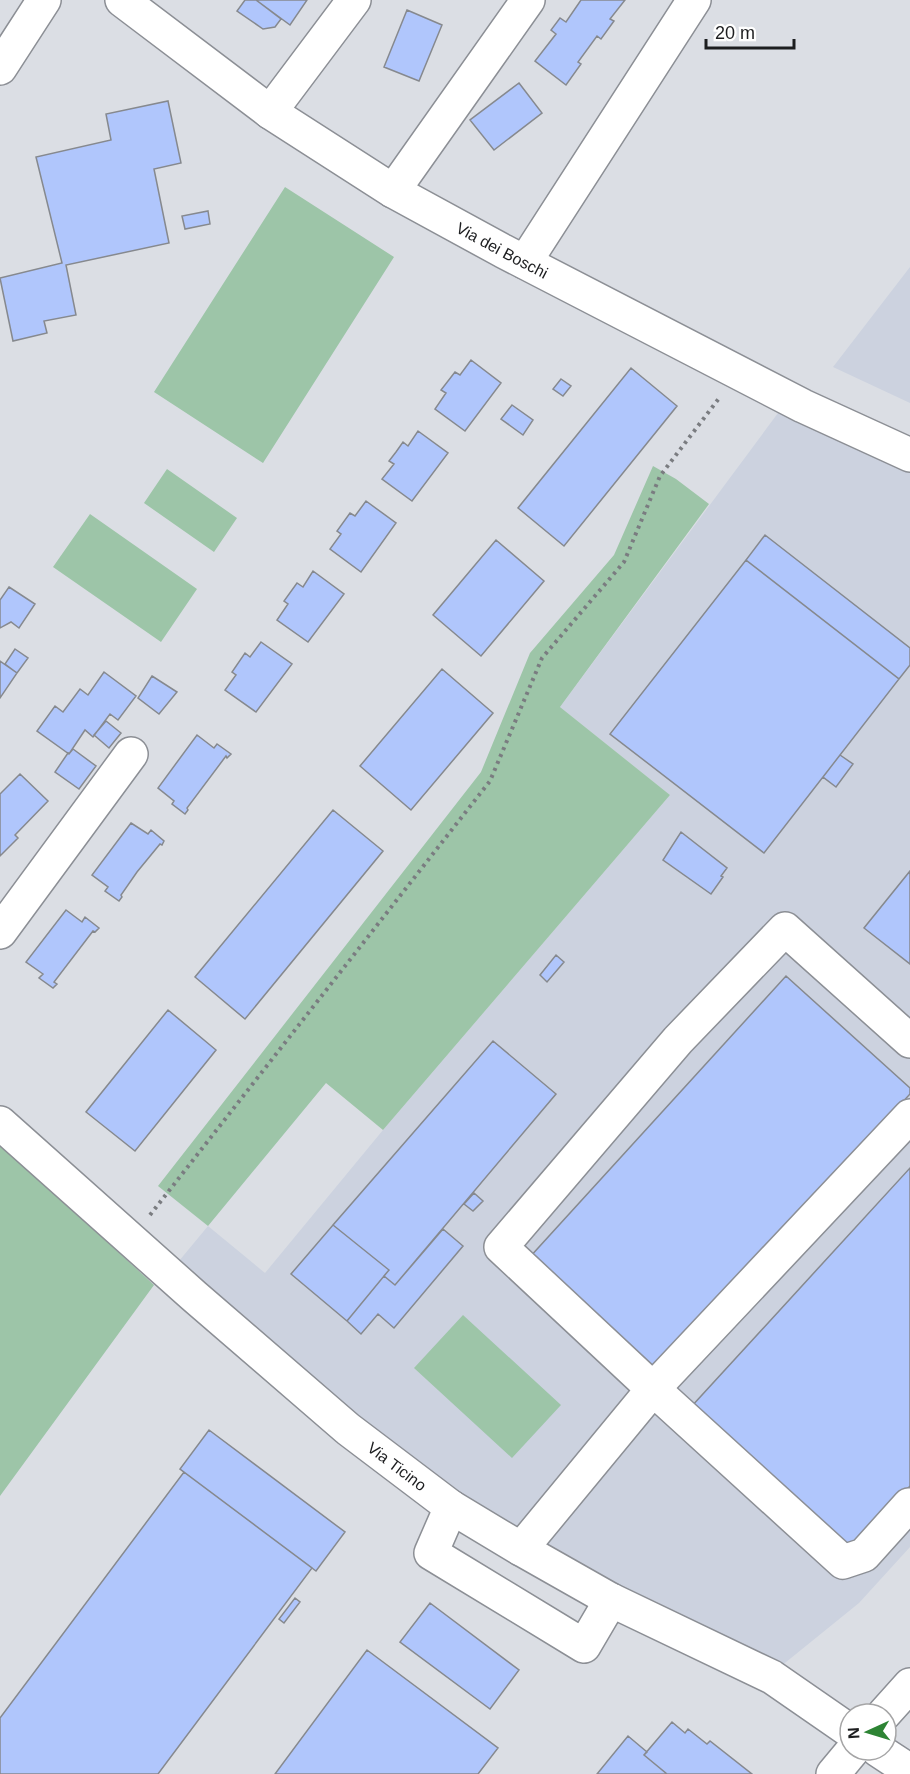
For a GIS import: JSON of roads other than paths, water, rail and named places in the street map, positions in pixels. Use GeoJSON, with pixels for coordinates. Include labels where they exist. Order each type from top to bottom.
{"type":"FeatureCollection","features":[{"type":"Feature","properties":{"kind":"street"},"geometry":{"type":"LineString","coordinates":[[0,68],[44,0]]}},
{"type":"Feature","properties":{"kind":"street","name":"Via dei Boschi"},"geometry":{"type":"LineString","coordinates":[[122,0],[270,112],[393,191],[738,373],[803,406],[910,455]]}},
{"type":"Feature","properties":{"kind":"street"},"geometry":{"type":"LineString","coordinates":[[270,112],[354,0]]}},
{"type":"Feature","properties":{"kind":"street"},"geometry":{"type":"LineString","coordinates":[[393,191],[528,0]]}},
{"type":"Feature","properties":{"kind":"street"},"geometry":{"type":"LineString","coordinates":[[525,262],[694,0]]}},
{"type":"Feature","properties":{"kind":"street"},"geometry":{"type":"LineString","coordinates":[[0,932],[131,754]]}},
{"type":"Feature","properties":{"kind":"street"},"geometry":{"type":"LineString","coordinates":[[909,1505],[864,1555],[843,1562],[501,1247],[678,1040],[785,929],[910,1041]]}},
{"type":"Feature","properties":{"kind":"street"},"geometry":{"type":"LineString","coordinates":[[521,1549],[653,1389],[910,1116]]}},
{"type":"Feature","properties":{"kind":"street","name":"Via Ticino"},"geometry":{"type":"LineString","coordinates":[[0,1123],[348,1429],[451,1507],[611,1600],[772,1677],[838,1723]]}},
{"type":"Feature","properties":{"kind":"street"},"geometry":{"type":"LineString","coordinates":[[451,1507],[431,1553],[584,1646],[611,1600]]}},
{"type":"Feature","properties":{"kind":"street"},"geometry":{"type":"LineString","coordinates":[[895,1702],[910,1685]]}},
{"type":"Feature","properties":{"kind":"street"},"geometry":{"type":"LineString","coordinates":[[833,1774],[843,1762]]}},
{"type":"Feature","properties":{"kind":"street"},"geometry":{"type":"LineString","coordinates":[[896,1762],[910,1771]]}}]}
